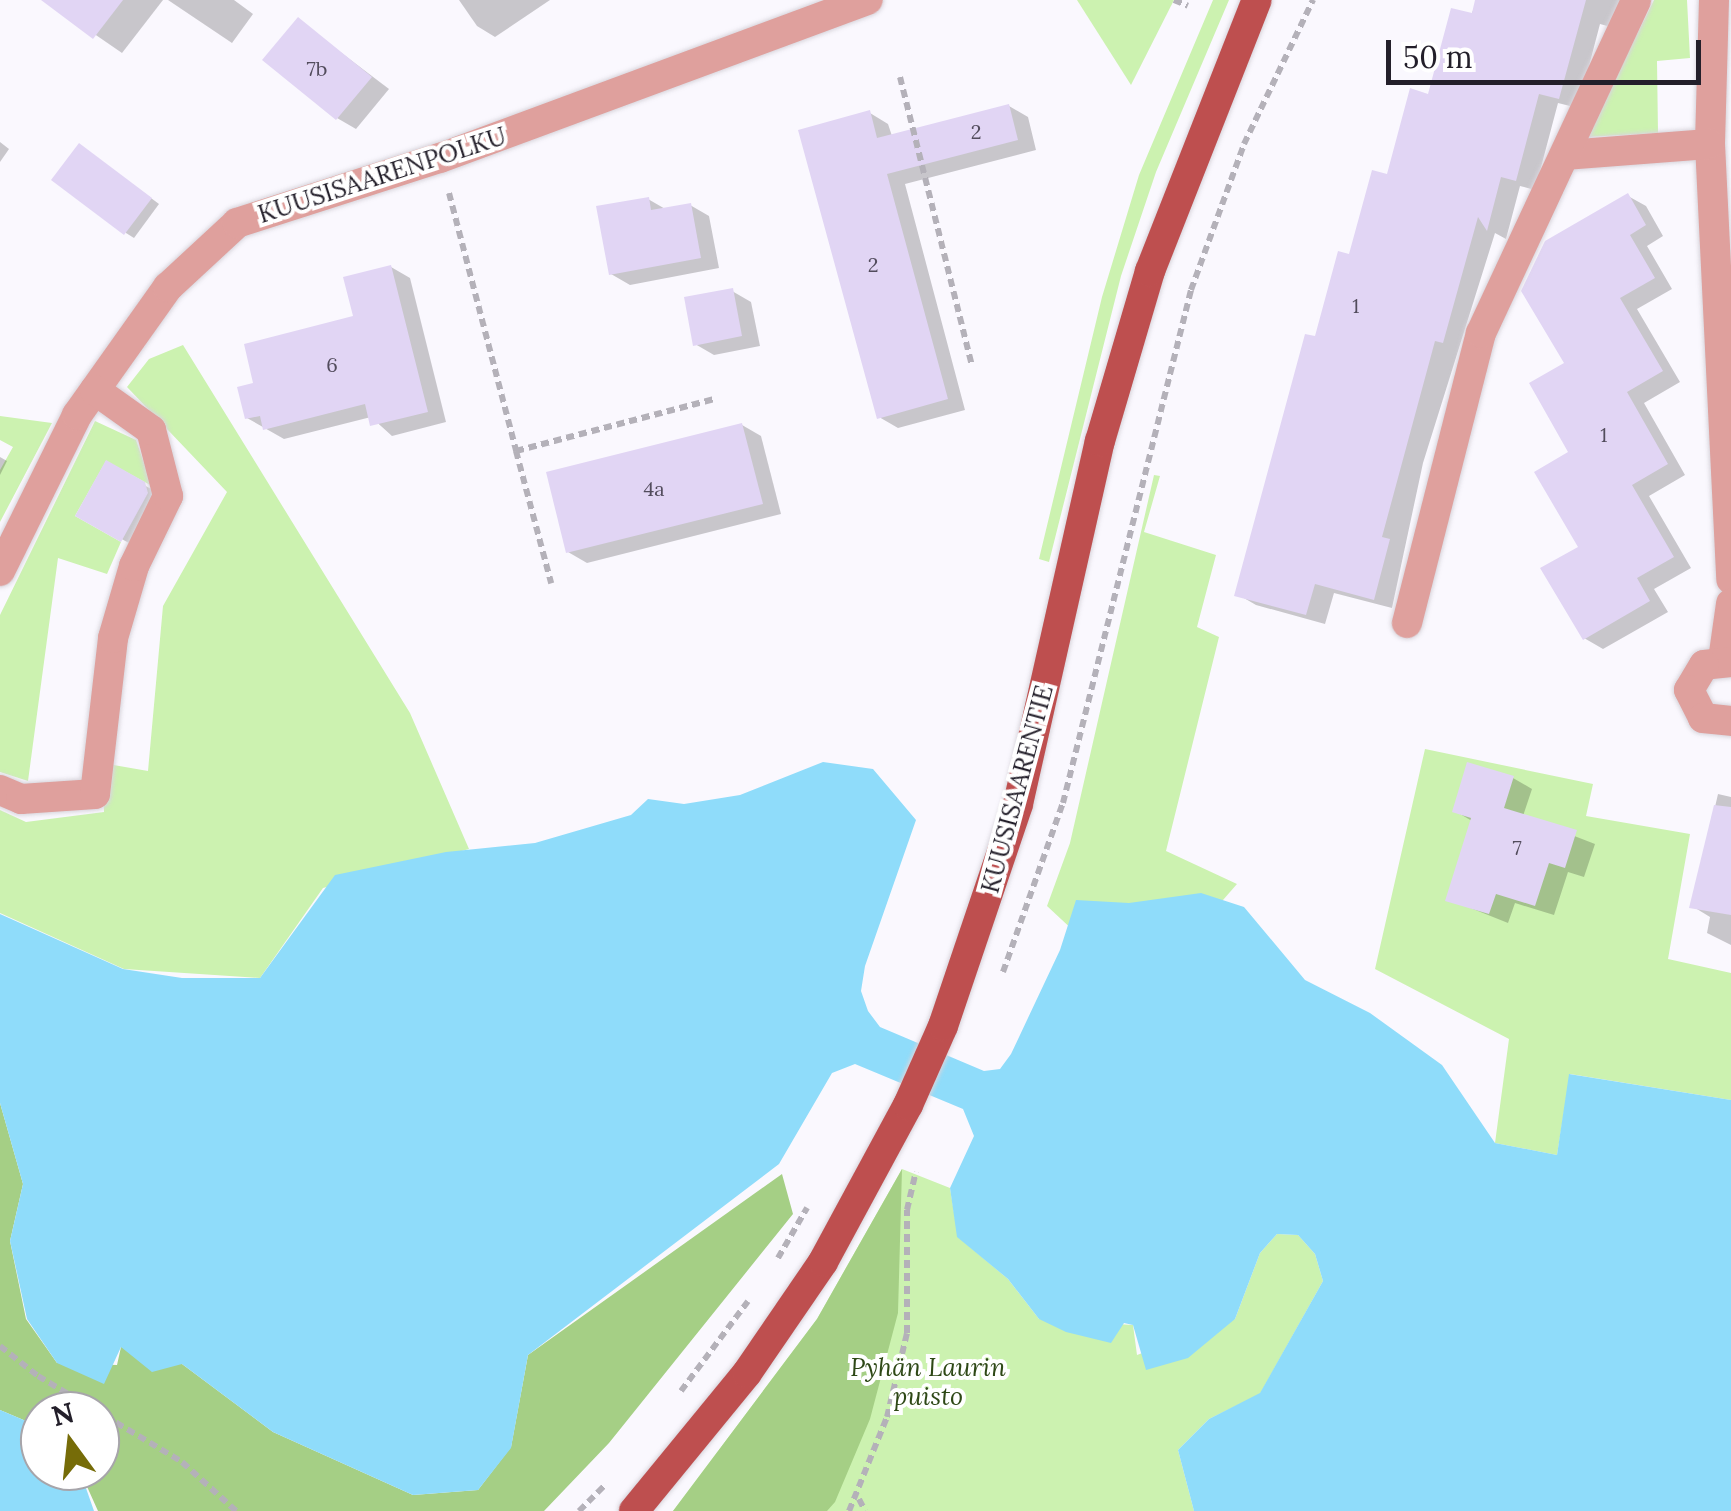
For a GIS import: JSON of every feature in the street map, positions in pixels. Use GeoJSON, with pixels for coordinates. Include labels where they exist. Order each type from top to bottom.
{"type":"FeatureCollection","features":[{"type":"Feature","properties":{"kind":"main road","name":"KUUSISAARENTIE"},"geometry":{"type":"LineString","coordinates":[[634,1511],[748,1374],[824,1262],[908,1105],[943,1026],[1018,804],[1100,442],[1150,271],[1257,0]]}},
{"type":"Feature","properties":{"kind":"street","name":"KUUSISAARENPOLKU"},"geometry":{"type":"LineString","coordinates":[[0,571],[94,390],[168,287],[237,223],[440,158],[868,0]]}},
{"type":"Feature","properties":{"kind":"street"},"geometry":{"type":"LineString","coordinates":[[1407,622],[1481,334],[1636,0]]}},
{"type":"Feature","properties":{"kind":"street"},"geometry":{"type":"LineString","coordinates":[[1714,0],[1731,579]]}},
{"type":"Feature","properties":{"kind":"street"},"geometry":{"type":"LineString","coordinates":[[1566,154],[1718,136]]}},
{"type":"Feature","properties":{"kind":"street"},"geometry":{"type":"LineString","coordinates":[[0,790],[21,799],[96,794],[113,638],[134,566],[168,496],[151,430],[94,390]]}},
{"type":"Feature","properties":{"kind":"street"},"geometry":{"type":"LineString","coordinates":[[1731,604],[1727,662],[1696,672],[1690,700],[1712,722],[1731,721]]}},
{"type":"Feature","properties":{"kind":"path"},"geometry":{"type":"LineString","coordinates":[[1174,0],[1188,6]]}},
{"type":"Feature","properties":{"kind":"path"},"geometry":{"type":"LineString","coordinates":[[998,986],[1063,803],[1191,290],[1244,144],[1313,0]]}},
{"type":"Feature","properties":{"kind":"path"},"geometry":{"type":"LineString","coordinates":[[900,77],[972,366]]}},
{"type":"Feature","properties":{"kind":"path"},"geometry":{"type":"LineString","coordinates":[[440,158],[551,583]]}},
{"type":"Feature","properties":{"kind":"path"},"geometry":{"type":"LineString","coordinates":[[516,451],[714,399]]}},
{"type":"Feature","properties":{"kind":"path"},"geometry":{"type":"LineString","coordinates":[[850,1511],[860,1499],[907,1333],[907,1210],[924,1156]]}},
{"type":"Feature","properties":{"kind":"path"},"geometry":{"type":"LineString","coordinates":[[770,1271],[817,1190]]}},
{"type":"Feature","properties":{"kind":"path"},"geometry":{"type":"LineString","coordinates":[[675,1398],[758,1287]]}},
{"type":"Feature","properties":{"kind":"path"},"geometry":{"type":"LineString","coordinates":[[0,1346],[38,1376],[182,1462],[236,1511]]}},
{"type":"Feature","properties":{"kind":"path"},"geometry":{"type":"LineString","coordinates":[[580,1511],[616,1474]]}},
{"type":"Feature","properties":{"kind":"path"},"geometry":{"type":"LineString","coordinates":[[860,1499],[865,1511]]}},
{"type":"Feature","properties":{"kind":"green space"},"geometry":{"type":"Polygon","coordinates":[[[1077,0],[1174,0],[1131,85],[1077,0]]]}},
{"type":"Feature","properties":{"kind":"green space"},"geometry":{"type":"Polygon","coordinates":[[[1213,0],[1229,0],[1156,172],[1121,276],[1049,562],[1039,559],[1102,297],[1139,175],[1213,0]]]}},
{"type":"Feature","properties":{"kind":"green space"},"geometry":{"type":"Polygon","coordinates":[[[1654,0],[1687,0],[1690,58],[1657,61],[1658,133],[1586,137],[1654,0]]]}},
{"type":"Feature","properties":{"kind":"green space"},"geometry":{"type":"Polygon","coordinates":[[[183,345],[410,713],[469,849],[323,888],[260,978],[124,969],[0,913],[0,810],[26,822],[104,812],[102,763],[148,771],[163,606],[227,492],[127,387],[149,359],[183,345]]]}},
{"type":"Feature","properties":{"kind":"green space"},"geometry":{"type":"Polygon","coordinates":[[[0,416],[52,423],[0,522],[0,470],[13,447],[0,440],[0,416]]]}},
{"type":"Feature","properties":{"kind":"green space"},"geometry":{"type":"Polygon","coordinates":[[[95,421],[136,440],[152,486],[106,461],[75,516],[121,542],[107,574],[58,558],[28,781],[0,772],[0,615],[95,421]]]}},
{"type":"Feature","properties":{"kind":"green space"},"geometry":{"type":"Polygon","coordinates":[[[1154,475],[1160,476],[1144,532],[1216,555],[1197,627],[1219,637],[1166,851],[1237,884],[1223,900],[1076,933],[1047,906],[1070,843],[1154,475]]]}},
{"type":"Feature","properties":{"kind":"green space"},"geometry":{"type":"Polygon","coordinates":[[[1425,749],[1593,784],[1586,816],[1690,834],[1668,959],[1731,973],[1731,1100],[1570,1074],[1557,1155],[1495,1143],[1509,1039],[1375,969],[1425,749]]]}},
{"type":"Feature","properties":{"kind":"green space"},"geometry":{"type":"Polygon","coordinates":[[[0,1103],[23,1184],[10,1241],[26,1319],[57,1363],[117,1365],[121,1347],[182,1364],[273,1432],[413,1495],[478,1490],[511,1447],[528,1355],[782,1174],[793,1214],[609,1443],[544,1511],[98,1511],[89,1491],[120,1491],[120,1391],[20,1391],[20,1418],[0,1410],[0,1103]]]}},
{"type":"Feature","properties":{"kind":"green space","name":"Pyhän Laurin puisto"},"geometry":{"type":"Polygon","coordinates":[[[902,1169],[950,1188],[958,1237],[1008,1279],[1039,1319],[1133,1325],[1137,1355],[1235,1319],[1260,1253],[1277,1234],[1298,1235],[1315,1254],[1323,1281],[1260,1394],[1209,1419],[1178,1450],[1194,1511],[673,1511],[817,1319],[902,1169]]]}},
{"type":"Feature","properties":{"kind":"green space"},"geometry":{"type":"Polygon","coordinates":[[[902,1169],[898,1313],[870,1419],[835,1502],[827,1511],[673,1511],[817,1319],[902,1169]]]}},
{"type":"Feature","properties":{"kind":"water"},"geometry":{"type":"Polygon","coordinates":[[[823,762],[873,769],[916,820],[865,966],[861,991],[868,1011],[880,1027],[984,1071],[1000,1069],[1011,1054],[1060,950],[1076,900],[1129,903],[1201,893],[1244,907],[1305,980],[1370,1013],[1442,1065],[1495,1143],[1557,1155],[1569,1074],[1731,1100],[1731,1511],[1194,1511],[1178,1450],[1209,1419],[1260,1393],[1323,1281],[1315,1254],[1298,1235],[1277,1234],[1260,1253],[1235,1319],[1188,1358],[1146,1370],[1133,1325],[1124,1323],[1111,1343],[1066,1332],[1039,1319],[1008,1279],[957,1237],[950,1188],[974,1136],[963,1109],[855,1064],[832,1073],[779,1164],[528,1355],[511,1448],[478,1490],[413,1495],[273,1432],[182,1364],[152,1372],[121,1347],[104,1384],[57,1363],[27,1319],[10,1241],[23,1184],[0,1103],[0,914],[123,969],[182,978],[260,978],[335,875],[446,852],[535,843],[631,815],[648,799],[684,804],[740,795],[823,762]]]}},
{"type":"Feature","properties":{"kind":"water"},"geometry":{"type":"Polygon","coordinates":[[[0,1410],[20,1418],[20,1491],[87,1491],[94,1511],[0,1511],[0,1410]]]}},
{"type":"Feature","properties":{"kind":"building"},"geometry":{"type":"Polygon","coordinates":[[[41,0],[123,0],[93,39],[41,0]]]}},
{"type":"Feature","properties":{"kind":"building"},"geometry":{"type":"Polygon","coordinates":[[[1475,0],[1586,0],[1559,99],[1539,94],[1516,181],[1501,177],[1487,231],[1478,217],[1443,343],[1435,341],[1382,537],[1390,539],[1374,600],[1315,584],[1306,615],[1234,596],[1305,334],[1315,336],[1338,251],[1349,254],[1372,170],[1387,174],[1410,88],[1428,94],[1451,8],[1472,13],[1475,0]]]}},
{"type":"Feature","properties":{"kind":"building"},"geometry":{"type":"Polygon","coordinates":[[[298,17],[372,77],[336,120],[262,60],[298,17]]]}},
{"type":"Feature","properties":{"kind":"building"},"geometry":{"type":"Polygon","coordinates":[[[1009,104],[1018,140],[887,174],[948,399],[877,419],[798,130],[870,110],[877,138],[1009,104]]]}},
{"type":"Feature","properties":{"kind":"building"},"geometry":{"type":"Polygon","coordinates":[[[79,143],[152,198],[124,235],[51,180],[79,143]]]}},
{"type":"Feature","properties":{"kind":"building"},"geometry":{"type":"Polygon","coordinates":[[[1628,193],[1646,225],[1630,235],[1655,278],[1620,298],[1663,371],[1627,392],[1668,464],[1632,485],[1674,557],[1637,578],[1650,601],[1583,640],[1540,568],[1578,547],[1534,472],[1568,452],[1529,383],[1564,363],[1521,291],[1545,241],[1628,193]]]}},
{"type":"Feature","properties":{"kind":"building"},"geometry":{"type":"Polygon","coordinates":[[[649,197],[651,210],[691,203],[701,258],[609,275],[596,206],[649,197]]]}},
{"type":"Feature","properties":{"kind":"building"},"geometry":{"type":"Polygon","coordinates":[[[391,265],[428,412],[370,426],[365,404],[263,430],[260,416],[245,419],[237,387],[253,383],[244,344],[353,316],[343,277],[391,265]]]}},
{"type":"Feature","properties":{"kind":"building"},"geometry":{"type":"Polygon","coordinates":[[[733,288],[742,336],[693,346],[684,297],[733,288]]]}},
{"type":"Feature","properties":{"kind":"building"},"geometry":{"type":"Polygon","coordinates":[[[742,423],[763,504],[566,553],[546,472],[742,423]]]}},
{"type":"Feature","properties":{"kind":"building"},"geometry":{"type":"Polygon","coordinates":[[[106,460],[145,482],[148,493],[121,542],[75,516],[106,460]]]}},
{"type":"Feature","properties":{"kind":"building"},"geometry":{"type":"Polygon","coordinates":[[[1467,762],[1514,776],[1504,808],[1577,830],[1565,868],[1549,863],[1535,906],[1496,894],[1489,914],[1445,901],[1471,818],[1452,812],[1467,762]]]}},
{"type":"Feature","properties":{"kind":"building"},"geometry":{"type":"Polygon","coordinates":[[[1714,805],[1731,807],[1731,915],[1689,908],[1714,805]]]}}]}
